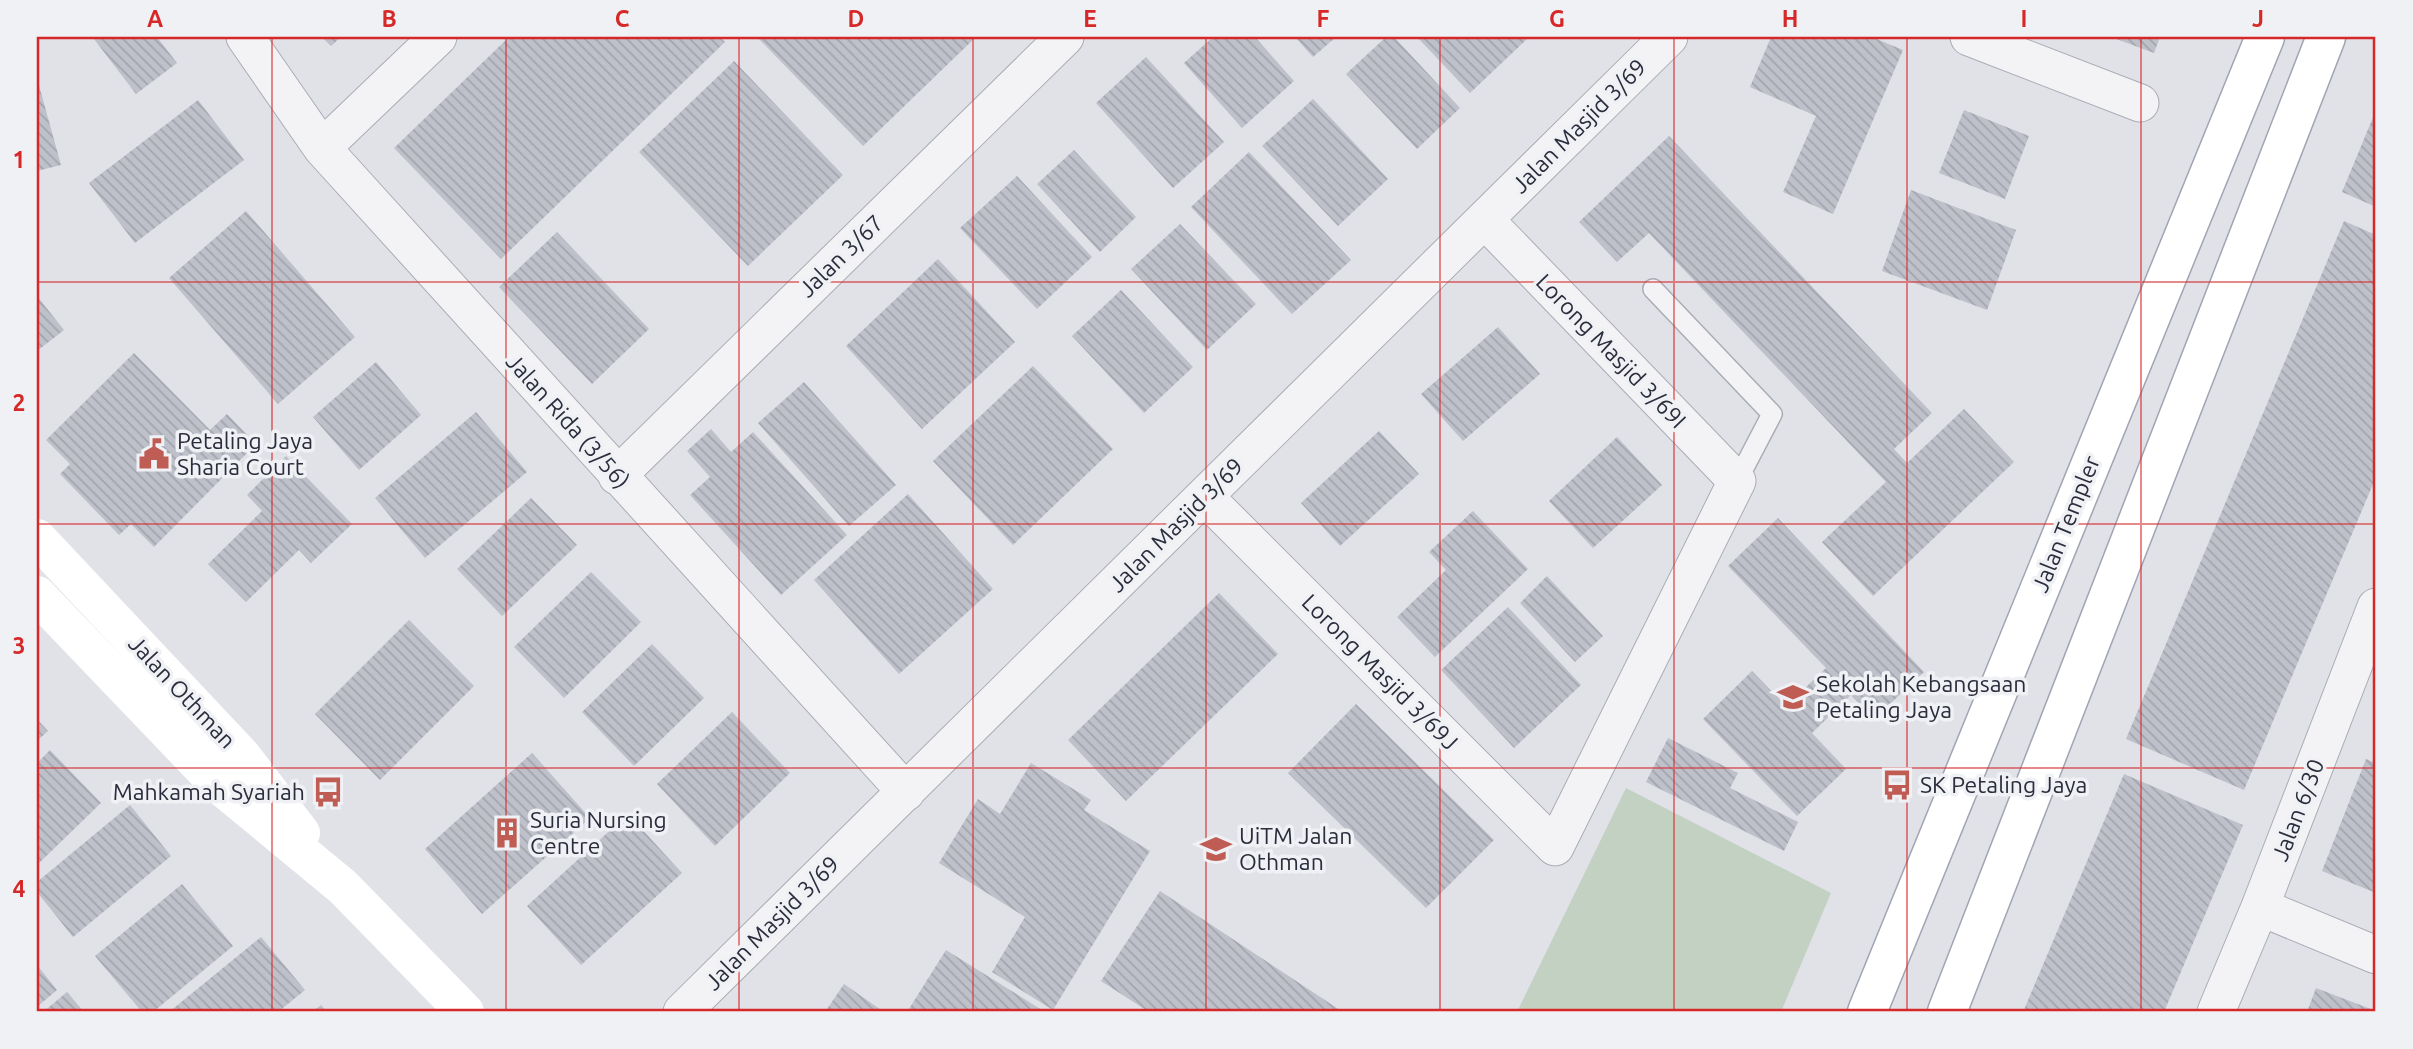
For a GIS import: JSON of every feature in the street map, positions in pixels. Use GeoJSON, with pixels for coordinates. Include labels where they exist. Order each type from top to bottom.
{"type":"FeatureCollection","features":[{"type":"Feature","properties":{"kind":"main road","name":"Jalan Templer"},"geometry":{"type":"LineString","coordinates":[[1867,1012],[2264,37]]}},
{"type":"Feature","properties":{"kind":"main road"},"geometry":{"type":"LineString","coordinates":[[1947,1012],[2326,37]]}},
{"type":"Feature","properties":{"kind":"main road","name":"Jalan Othman"},"geometry":{"type":"LineString","coordinates":[[37,538],[242,756],[343,887]]}},
{"type":"Feature","properties":{"kind":"main road","name":"Jalan Othman"},"geometry":{"type":"LineString","coordinates":[[37,594],[217,783],[343,887],[465,1012]]}},
{"type":"Feature","properties":{"kind":"street","name":"Jalan Rida (3/56)"},"geometry":{"type":"LineString","coordinates":[[246,37],[322,148],[906,792]]}},
{"type":"Feature","properties":{"kind":"street"},"geometry":{"type":"LineString","coordinates":[[322,148],[438,37]]}},
{"type":"Feature","properties":{"kind":"street","name":"Jalan 3/67"},"geometry":{"type":"LineString","coordinates":[[617,476],[1065,37]]}},
{"type":"Feature","properties":{"kind":"street","name":"Jalan Masjid 3/69"},"geometry":{"type":"LineString","coordinates":[[682,1012],[1669,37]]}},
{"type":"Feature","properties":{"kind":"street"},"geometry":{"type":"LineString","coordinates":[[1969,37],[2140,103]]}},
{"type":"Feature","properties":{"kind":"street","name":"Lorong Masjid 3/69I"},"geometry":{"type":"LineString","coordinates":[[1485,220],[1737,481]]}},
{"type":"Feature","properties":{"kind":"street","name":"Lorong Masjid 3/69J"},"geometry":{"type":"LineString","coordinates":[[1205,497],[1555,847],[1737,481]]}},
{"type":"Feature","properties":{"kind":"street","name":"Jalan 6/30"},"geometry":{"type":"LineString","coordinates":[[2216,1012],[2260,907],[2376,607]]}},
{"type":"Feature","properties":{"kind":"street"},"geometry":{"type":"LineString","coordinates":[[2260,907],[2376,955]]}},
{"type":"Feature","properties":{"kind":"lane"},"geometry":{"type":"LineString","coordinates":[[1653,289],[1772,414],[1737,481]]}},
{"type":"Feature","properties":{"kind":"green space"},"geometry":{"type":"Polygon","coordinates":[[[1626,788],[1831,893],[1781,1012],[1517,1012],[1626,788]]]}},
{"type":"Feature","properties":{"kind":"building"},"geometry":{"type":"Polygon","coordinates":[[[157,37],[177,63],[136,94],[94,39],[157,37]]]}},
{"type":"Feature","properties":{"kind":"building"},"geometry":{"type":"Polygon","coordinates":[[[322,37],[341,37],[331,46],[322,37]]]}},
{"type":"Feature","properties":{"kind":"building"},"geometry":{"type":"Polygon","coordinates":[[[509,37],[720,37],[725,42],[501,259],[394,148],[509,37]]]}},
{"type":"Feature","properties":{"kind":"building"},"geometry":{"type":"Polygon","coordinates":[[[976,37],[863,146],[758,38],[976,37]]]}},
{"type":"Feature","properties":{"kind":"building"},"geometry":{"type":"Polygon","coordinates":[[[1213,37],[1255,37],[1294,81],[1242,128],[1184,63],[1213,37]]]}},
{"type":"Feature","properties":{"kind":"building"},"geometry":{"type":"Polygon","coordinates":[[[1295,37],[1336,37],[1313,57],[1295,37]]]}},
{"type":"Feature","properties":{"kind":"building"},"geometry":{"type":"Polygon","coordinates":[[[1386,37],[1394,37],[1460,108],[1417,149],[1346,74],[1386,37]]]}},
{"type":"Feature","properties":{"kind":"building"},"geometry":{"type":"Polygon","coordinates":[[[1417,37],[1526,37],[1528,38],[1470,93],[1417,37]]]}},
{"type":"Feature","properties":{"kind":"building"},"geometry":{"type":"Polygon","coordinates":[[[1771,37],[1872,37],[1903,50],[1833,214],[1783,192],[1816,116],[1750,87],[1771,37]]]}},
{"type":"Feature","properties":{"kind":"building"},"geometry":{"type":"Polygon","coordinates":[[[2111,37],[2160,37],[2154,53],[2111,37]]]}},
{"type":"Feature","properties":{"kind":"building"},"geometry":{"type":"Polygon","coordinates":[[[1146,57],[1224,142],[1173,188],[1096,103],[1146,57]]]}},
{"type":"Feature","properties":{"kind":"building"},"geometry":{"type":"Polygon","coordinates":[[[734,61],[843,175],[748,266],[639,152],[734,61]]]}},
{"type":"Feature","properties":{"kind":"building"},"geometry":{"type":"Polygon","coordinates":[[[37,78],[61,165],[37,171],[37,78]]]}},
{"type":"Feature","properties":{"kind":"building"},"geometry":{"type":"Polygon","coordinates":[[[1313,99],[1388,179],[1338,226],[1262,146],[1313,99]]]}},
{"type":"Feature","properties":{"kind":"building"},"geometry":{"type":"Polygon","coordinates":[[[198,100],[244,160],[135,243],[89,183],[198,100]]]}},
{"type":"Feature","properties":{"kind":"building"},"geometry":{"type":"Polygon","coordinates":[[[1964,110],[2029,136],[2005,199],[1939,173],[1964,110]]]}},
{"type":"Feature","properties":{"kind":"building"},"geometry":{"type":"Polygon","coordinates":[[[2376,110],[2376,207],[2342,192],[2376,110]]]}},
{"type":"Feature","properties":{"kind":"building"},"geometry":{"type":"Polygon","coordinates":[[[1669,136],[1932,413],[1894,449],[1907,463],[1964,409],[2014,462],[1873,596],[1822,542],[1886,482],[1649,233],[1617,262],[1579,222],[1669,136]]]}},
{"type":"Feature","properties":{"kind":"building"},"geometry":{"type":"Polygon","coordinates":[[[1074,150],[1136,217],[1100,252],[1037,184],[1074,150]]]}},
{"type":"Feature","properties":{"kind":"building"},"geometry":{"type":"Polygon","coordinates":[[[1249,152],[1351,260],[1292,314],[1191,207],[1249,152]]]}},
{"type":"Feature","properties":{"kind":"building"},"geometry":{"type":"Polygon","coordinates":[[[1017,176],[1092,257],[1037,309],[960,228],[1017,176]]]}},
{"type":"Feature","properties":{"kind":"building"},"geometry":{"type":"Polygon","coordinates":[[[1911,190],[2016,230],[1987,310],[1882,271],[1911,190]]]}},
{"type":"Feature","properties":{"kind":"building"},"geometry":{"type":"Polygon","coordinates":[[[246,211],[355,337],[278,404],[169,278],[246,211]]]}},
{"type":"Feature","properties":{"kind":"building"},"geometry":{"type":"Polygon","coordinates":[[[2344,221],[2376,235],[2376,477],[2244,790],[2126,739],[2344,221]]]}},
{"type":"Feature","properties":{"kind":"building"},"geometry":{"type":"Polygon","coordinates":[[[1180,224],[1256,304],[1207,350],[1131,269],[1180,224]]]}},
{"type":"Feature","properties":{"kind":"building"},"geometry":{"type":"Polygon","coordinates":[[[557,232],[649,329],[592,384],[499,287],[557,232]]]}},
{"type":"Feature","properties":{"kind":"building"},"geometry":{"type":"Polygon","coordinates":[[[938,259],[1015,342],[922,429],[846,346],[938,259]]]}},
{"type":"Feature","properties":{"kind":"building"},"geometry":{"type":"Polygon","coordinates":[[[1121,290],[1193,367],[1144,413],[1072,336],[1121,290]]]}},
{"type":"Feature","properties":{"kind":"building"},"geometry":{"type":"Polygon","coordinates":[[[37,296],[64,330],[37,351],[37,296]]]}},
{"type":"Feature","properties":{"kind":"building"},"geometry":{"type":"Polygon","coordinates":[[[1498,327],[1540,374],[1463,441],[1421,394],[1498,327]]]}},
{"type":"Feature","properties":{"kind":"building","name":"Petaling Jaya Sharia Court"},"geometry":{"type":"Polygon","coordinates":[[[134,353],[210,430],[227,414],[256,444],[154,547],[131,524],[119,535],[60,474],[70,464],[46,440],[134,353]]]}},
{"type":"Feature","properties":{"kind":"building"},"geometry":{"type":"Polygon","coordinates":[[[376,362],[421,415],[359,470],[313,417],[376,362]]]}},
{"type":"Feature","properties":{"kind":"building"},"geometry":{"type":"Polygon","coordinates":[[[1033,366],[1113,449],[1013,545],[933,461],[1033,366]]]}},
{"type":"Feature","properties":{"kind":"building"},"geometry":{"type":"Polygon","coordinates":[[[804,382],[896,485],[849,526],[758,423],[804,382]]]}},
{"type":"Feature","properties":{"kind":"building"},"geometry":{"type":"Polygon","coordinates":[[[476,412],[527,472],[425,558],[375,498],[476,412]]]}},
{"type":"Feature","properties":{"kind":"building"},"geometry":{"type":"Polygon","coordinates":[[[711,429],[731,452],[753,432],[847,535],[781,595],[690,495],[710,477],[687,451],[711,429]]]}},
{"type":"Feature","properties":{"kind":"building"},"geometry":{"type":"Polygon","coordinates":[[[1379,431],[1419,474],[1340,546],[1301,503],[1379,431]]]}},
{"type":"Feature","properties":{"kind":"building"},"geometry":{"type":"Polygon","coordinates":[[[1617,437],[1662,485],[1593,548],[1549,501],[1617,437]]]}},
{"type":"Feature","properties":{"kind":"building"},"geometry":{"type":"Polygon","coordinates":[[[286,456],[352,524],[311,563],[299,550],[246,602],[208,564],[262,511],[247,495],[286,456]]]}},
{"type":"Feature","properties":{"kind":"building"},"geometry":{"type":"Polygon","coordinates":[[[908,494],[993,589],[899,674],[814,580],[908,494]]]}},
{"type":"Feature","properties":{"kind":"building"},"geometry":{"type":"Polygon","coordinates":[[[531,498],[577,545],[502,616],[457,569],[531,498]]]}},
{"type":"Feature","properties":{"kind":"building"},"geometry":{"type":"Polygon","coordinates":[[[1473,511],[1528,569],[1435,657],[1397,617],[1446,570],[1429,552],[1473,511]]]}},
{"type":"Feature","properties":{"kind":"building"},"geometry":{"type":"Polygon","coordinates":[[[1778,518],[1924,672],[1874,719],[1851,695],[1812,733],[1846,769],[1797,816],[1703,719],[1752,671],[1786,706],[1826,668],[1728,566],[1778,518]]]}},
{"type":"Feature","properties":{"kind":"building"},"geometry":{"type":"Polygon","coordinates":[[[591,572],[641,622],[564,698],[514,647],[591,572]]]}},
{"type":"Feature","properties":{"kind":"building"},"geometry":{"type":"Polygon","coordinates":[[[1547,576],[1603,636],[1575,662],[1520,603],[1547,576]]]}},
{"type":"Feature","properties":{"kind":"building"},"geometry":{"type":"Polygon","coordinates":[[[1219,593],[1278,654],[1126,801],[1068,740],[1219,593]]]}},
{"type":"Feature","properties":{"kind":"building"},"geometry":{"type":"Polygon","coordinates":[[[1508,607],[1581,685],[1514,748],[1441,670],[1508,607]]]}},
{"type":"Feature","properties":{"kind":"building"},"geometry":{"type":"Polygon","coordinates":[[[409,620],[474,686],[380,780],[315,714],[409,620]]]}},
{"type":"Feature","properties":{"kind":"building"},"geometry":{"type":"Polygon","coordinates":[[[652,644],[704,698],[634,766],[582,712],[652,644]]]}},
{"type":"Feature","properties":{"kind":"building"},"geometry":{"type":"Polygon","coordinates":[[[1356,704],[1494,840],[1426,908],[1288,773],[1356,704]]]}},
{"type":"Feature","properties":{"kind":"building"},"geometry":{"type":"Polygon","coordinates":[[[732,712],[790,773],[715,846],[657,784],[732,712]]]}},
{"type":"Feature","properties":{"kind":"building"},"geometry":{"type":"Polygon","coordinates":[[[37,719],[48,731],[37,741],[37,719]]]}},
{"type":"Feature","properties":{"kind":"building"},"geometry":{"type":"Polygon","coordinates":[[[1668,738],[1738,773],[1730,788],[1798,822],[1784,851],[1646,782],[1668,738]]]}},
{"type":"Feature","properties":{"kind":"building"},"geometry":{"type":"Polygon","coordinates":[[[50,750],[101,803],[37,865],[37,763],[50,750]]]}},
{"type":"Feature","properties":{"kind":"building","name":"Suria Nursing Centre"},"geometry":{"type":"Polygon","coordinates":[[[532,753],[590,818],[482,914],[425,849],[532,753]]]}},
{"type":"Feature","properties":{"kind":"building"},"geometry":{"type":"Polygon","coordinates":[[[2366,759],[2376,763],[2376,893],[2322,871],[2366,759]]]}},
{"type":"Feature","properties":{"kind":"building"},"geometry":{"type":"Polygon","coordinates":[[[1031,763],[1091,800],[1084,810],[1150,851],[1053,1010],[992,972],[1025,917],[939,863],[978,799],[1000,814],[1031,763]]]}},
{"type":"Feature","properties":{"kind":"building"},"geometry":{"type":"Polygon","coordinates":[[[2124,774],[2243,825],[2164,1012],[2023,1012],[2124,774]]]}},
{"type":"Feature","properties":{"kind":"building"},"geometry":{"type":"Polygon","coordinates":[[[130,805],[171,856],[73,937],[37,892],[37,882],[130,805]]]}},
{"type":"Feature","properties":{"kind":"building"},"geometry":{"type":"Polygon","coordinates":[[[628,814],[682,873],[581,965],[527,906],[628,814]]]}},
{"type":"Feature","properties":{"kind":"building"},"geometry":{"type":"Polygon","coordinates":[[[182,884],[233,946],[153,1012],[142,1012],[95,956],[182,884]]]}},
{"type":"Feature","properties":{"kind":"building"},"geometry":{"type":"Polygon","coordinates":[[[1160,891],[1343,1012],[1149,1012],[1101,981],[1160,891]]]}},
{"type":"Feature","properties":{"kind":"building"},"geometry":{"type":"Polygon","coordinates":[[[261,937],[305,990],[278,1012],[169,1012],[261,937]]]}},
{"type":"Feature","properties":{"kind":"building"},"geometry":{"type":"Polygon","coordinates":[[[946,950],[1045,1012],[907,1012],[946,950]]]}},
{"type":"Feature","properties":{"kind":"building"},"geometry":{"type":"Polygon","coordinates":[[[37,965],[57,990],[37,1007],[37,965]]]}},
{"type":"Feature","properties":{"kind":"building"},"geometry":{"type":"Polygon","coordinates":[[[844,984],[884,1012],[825,1012],[844,984]]]}},
{"type":"Feature","properties":{"kind":"building"},"geometry":{"type":"Polygon","coordinates":[[[2316,988],[2376,1011],[2376,1012],[2307,1012],[2316,988]]]}},
{"type":"Feature","properties":{"kind":"building"},"geometry":{"type":"Polygon","coordinates":[[[67,992],[84,1012],[43,1012],[67,992]]]}},
{"type":"Feature","properties":{"kind":"building"},"geometry":{"type":"Polygon","coordinates":[[[321,1005],[327,1012],[312,1012],[321,1005]]]}},
{"type":"Feature","properties":{"kind":"place","name":"Petaling Jaya Sharia Court"},"geometry":{"type":"Point","coordinates":[154,454]}},
{"type":"Feature","properties":{"kind":"place","name":"Sekolah Kebangsaan Petaling Jaya"},"geometry":{"type":"Point","coordinates":[1793,697]}},
{"type":"Feature","properties":{"kind":"place","name":"SK Petaling Jaya"},"geometry":{"type":"Point","coordinates":[1897,785]}},
{"type":"Feature","properties":{"kind":"place","name":"Mahkamah Syariah"},"geometry":{"type":"Point","coordinates":[328,792]}},
{"type":"Feature","properties":{"kind":"place","name":"Suria Nursing Centre"},"geometry":{"type":"Point","coordinates":[507,833]}},
{"type":"Feature","properties":{"kind":"place","name":"UiTM Jalan Othman"},"geometry":{"type":"Point","coordinates":[1216,849]}}]}
